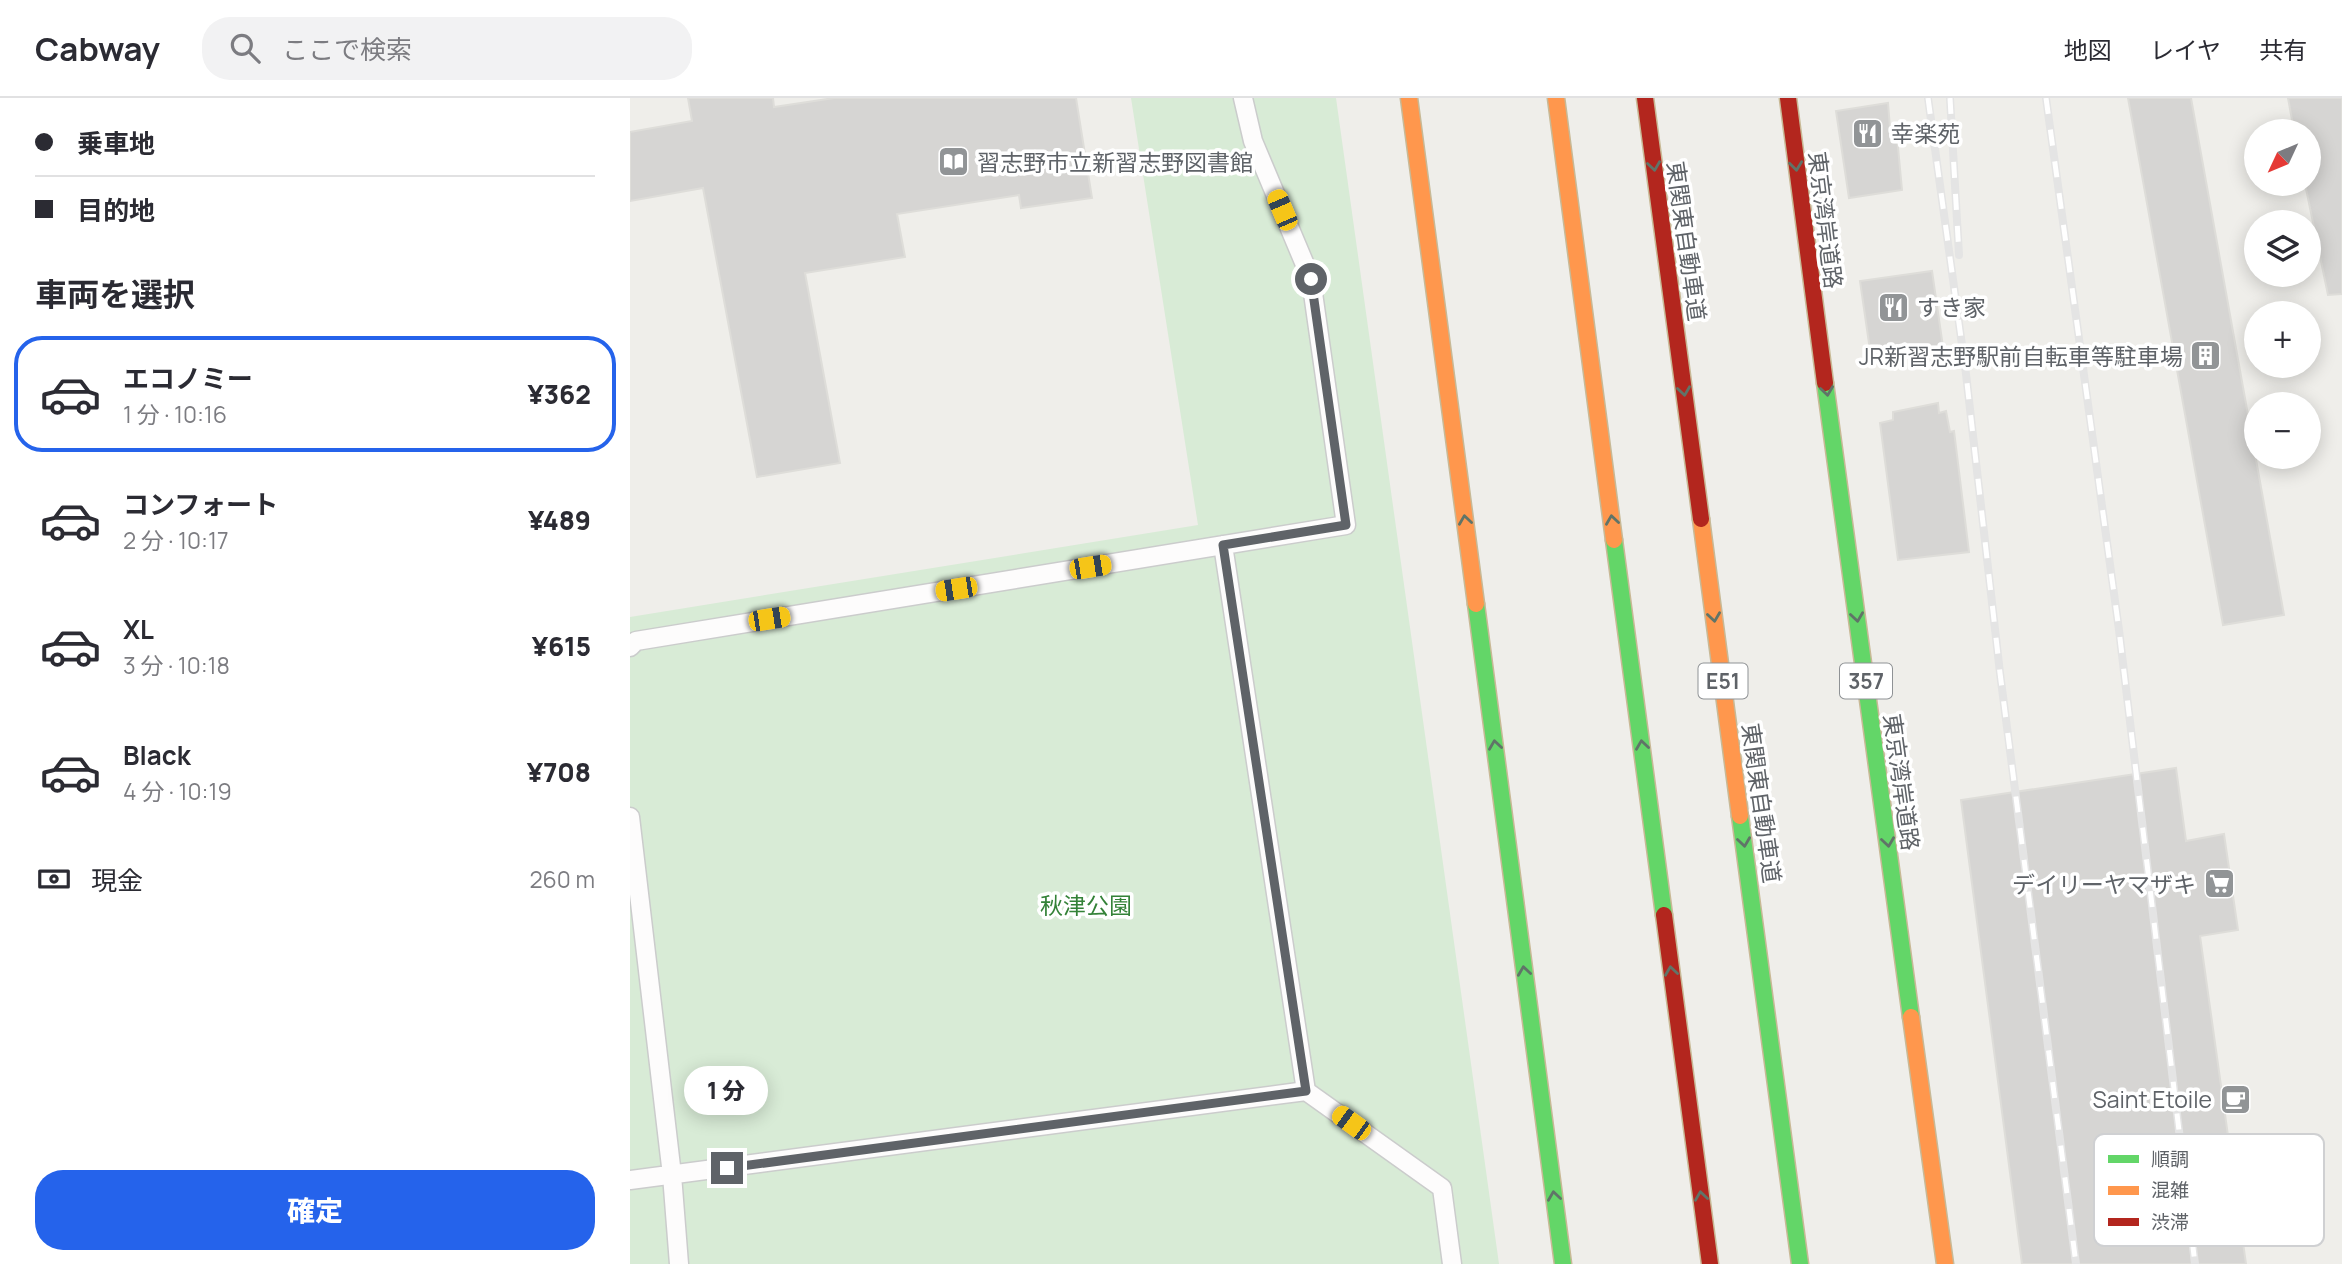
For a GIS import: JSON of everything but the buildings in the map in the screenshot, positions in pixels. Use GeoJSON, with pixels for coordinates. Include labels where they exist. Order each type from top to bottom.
{"type":"FeatureCollection","features":[{"type":"Feature","properties":{"kind":"highway"},"geometry":{"type":"LineString","coordinates":[[1409,98],[1563,1264]]}},
{"type":"Feature","properties":{"kind":"highway"},"geometry":{"type":"LineString","coordinates":[[1556,98],[1710,1264]]}},
{"type":"Feature","properties":{"kind":"highway","name":"東関東自動車道"},"geometry":{"type":"LineString","coordinates":[[1645,98],[1800,1264]]}},
{"type":"Feature","properties":{"kind":"highway","name":"東京湾岸道路"},"geometry":{"type":"LineString","coordinates":[[1788,98],[1945,1264]]}},
{"type":"Feature","properties":{"kind":"lane"},"geometry":{"type":"LineString","coordinates":[[630,647],[636,641],[1346,525],[1311,279],[1253,141],[1243,98]]}},
{"type":"Feature","properties":{"kind":"lane"},"geometry":{"type":"LineString","coordinates":[[1223,545],[1306,1091]]}},
{"type":"Feature","properties":{"kind":"lane"},"geometry":{"type":"LineString","coordinates":[[630,817],[672,1175],[679,1264]]}},
{"type":"Feature","properties":{"kind":"lane"},"geometry":{"type":"LineString","coordinates":[[630,1180],[1306,1091],[1442,1188],[1452,1264]]}},
{"type":"Feature","properties":{"kind":"green space","name":"秋津公園"},"geometry":{"type":"Polygon","coordinates":[[[1131,98],[1336,98],[1499,1264],[630,1264],[630,617],[1198,525],[1131,98]]]}},
{"type":"Feature","properties":{"kind":"railway"},"geometry":{"type":"LineString","coordinates":[[1928,98],[1966,374],[2000,673],[2076,1264]]}},
{"type":"Feature","properties":{"kind":"railway"},"geometry":{"type":"LineString","coordinates":[[1950,98],[1959,255]]}},
{"type":"Feature","properties":{"kind":"railway"},"geometry":{"type":"LineString","coordinates":[[2046,98],[2119,630],[2179,1134]]}},
{"type":"Feature","properties":{"kind":"railway"},"geometry":{"type":"LineString","coordinates":[[2193,1246],[2195,1264]]}},
{"type":"Feature","properties":{"kind":"traffic: fast"},"geometry":{"type":"LineString","coordinates":[[1825,383],[1911,1017]]}},
{"type":"Feature","properties":{"kind":"traffic: fast"},"geometry":{"type":"LineString","coordinates":[[1614,540],[1664,915]]}},
{"type":"Feature","properties":{"kind":"traffic: fast"},"geometry":{"type":"LineString","coordinates":[[1476,604],[1563,1264]]}},
{"type":"Feature","properties":{"kind":"traffic: fast"},"geometry":{"type":"LineString","coordinates":[[1740,816],[1800,1264]]}},
{"type":"Feature","properties":{"kind":"traffic: slow"},"geometry":{"type":"LineString","coordinates":[[1409,98],[1476,604]]}},
{"type":"Feature","properties":{"kind":"traffic: slow"},"geometry":{"type":"LineString","coordinates":[[1556,98],[1614,540]]}},
{"type":"Feature","properties":{"kind":"traffic: slow"},"geometry":{"type":"LineString","coordinates":[[1701,519],[1740,816]]}},
{"type":"Feature","properties":{"kind":"traffic: slow"},"geometry":{"type":"LineString","coordinates":[[1911,1017],[1945,1264]]}},
{"type":"Feature","properties":{"kind":"traffic: jam"},"geometry":{"type":"LineString","coordinates":[[1645,98],[1701,519]]}},
{"type":"Feature","properties":{"kind":"traffic: jam"},"geometry":{"type":"LineString","coordinates":[[1788,98],[1825,383]]}},
{"type":"Feature","properties":{"kind":"traffic: jam"},"geometry":{"type":"LineString","coordinates":[[1664,915],[1710,1264]]}},
{"type":"Feature","properties":{"kind":"place","name":"幸楽苑"},"geometry":{"type":"Point","coordinates":[1868,133]}},
{"type":"Feature","properties":{"kind":"place","name":"習志野市立新習志野図書館"},"geometry":{"type":"Point","coordinates":[954,162]}},
{"type":"Feature","properties":{"kind":"place","name":"すき家"},"geometry":{"type":"Point","coordinates":[1894,307]}},
{"type":"Feature","properties":{"kind":"place","name":"JR新習志野駅前自転車等駐車場"},"geometry":{"type":"Point","coordinates":[2206,356]}},
{"type":"Feature","properties":{"kind":"place","name":"デイリーヤマザキ"},"geometry":{"type":"Point","coordinates":[2219,884]}},
{"type":"Feature","properties":{"kind":"place","name":"Saint Etoile"},"geometry":{"type":"Point","coordinates":[2235,1099]}},
{"type":"Feature","properties":{"kind":"route"},"geometry":{"type":"LineString","coordinates":[[727,1168],[1306,1091],[1223,545],[1346,525],[1311,279]]}}]}
